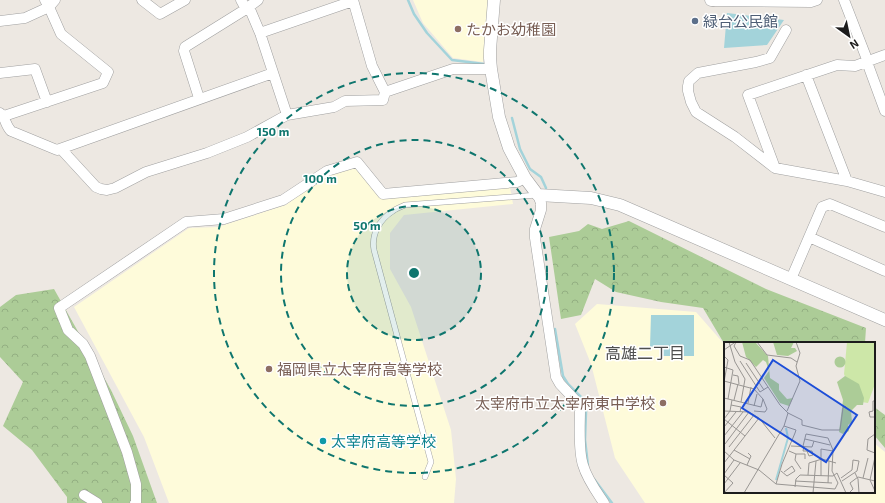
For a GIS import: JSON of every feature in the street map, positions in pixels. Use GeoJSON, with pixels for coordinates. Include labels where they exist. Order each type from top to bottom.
{"type":"FeatureCollection","features":[{"type":"Feature","properties":{"kind":"street"},"geometry":{"type":"LineString","coordinates":[[142,0],[160,14],[185,0]]}},
{"type":"Feature","properties":{"kind":"street"},"geometry":{"type":"LineString","coordinates":[[241,0],[247,8],[260,33],[287,115]]}},
{"type":"Feature","properties":{"kind":"street"},"geometry":{"type":"LineString","coordinates":[[199,98],[184,51],[185,47],[258,0]]}},
{"type":"Feature","properties":{"kind":"street"},"geometry":{"type":"LineString","coordinates":[[494,0],[490,50],[491,69],[499,118],[509,148],[524,178],[538,195],[541,203],[542,210],[536,229],[535,238],[556,377],[560,384],[579,405],[582,465],[592,486],[604,503]]}},
{"type":"Feature","properties":{"kind":"street"},"geometry":{"type":"LineString","coordinates":[[713,0],[813,0]]}},
{"type":"Feature","properties":{"kind":"street"},"geometry":{"type":"LineString","coordinates":[[844,0],[885,111]]}},
{"type":"Feature","properties":{"kind":"street"},"geometry":{"type":"LineString","coordinates":[[61,149],[96,187],[107,190],[115,188],[146,172],[207,153],[247,137],[287,115],[334,107],[345,102],[383,100],[385,92],[372,66],[353,1],[260,33]]}},
{"type":"Feature","properties":{"kind":"street"},"geometry":{"type":"LineString","coordinates":[[0,21],[25,18],[50,2],[60,34],[108,72],[103,83],[47,102],[2,114],[8,128],[11,131],[57,150],[199,98],[273,73]]}},
{"type":"Feature","properties":{"kind":"street"},"geometry":{"type":"LineString","coordinates":[[786,30],[770,58],[698,73],[689,81],[688,92],[696,112],[735,137],[775,168],[847,181],[885,192]]}},
{"type":"Feature","properties":{"kind":"street"},"geometry":{"type":"LineString","coordinates":[[775,168],[748,95],[837,65],[855,66],[885,56]]}},
{"type":"Feature","properties":{"kind":"street"},"geometry":{"type":"LineString","coordinates":[[0,73],[35,69],[47,102]]}},
{"type":"Feature","properties":{"kind":"street"},"geometry":{"type":"LineString","coordinates":[[385,92],[453,69],[491,69]]}},
{"type":"Feature","properties":{"kind":"street"},"geometry":{"type":"LineString","coordinates":[[806,75],[847,181]]}},
{"type":"Feature","properties":{"kind":"street"},"geometry":{"type":"LineString","coordinates":[[135,503],[136,484],[127,452],[90,356],[84,344],[68,330],[59,308],[186,222],[224,219],[283,200],[327,172],[357,162],[383,194],[517,182],[524,178]]}},
{"type":"Feature","properties":{"kind":"street"},"geometry":{"type":"LineString","coordinates":[[538,195],[591,198],[620,205],[885,320]]}},
{"type":"Feature","properties":{"kind":"street"},"geometry":{"type":"LineString","coordinates":[[791,279],[822,207],[830,204],[885,227]]}},
{"type":"Feature","properties":{"kind":"street"},"geometry":{"type":"LineString","coordinates":[[809,237],[885,271]]}},
{"type":"Feature","properties":{"kind":"street"},"geometry":{"type":"LineString","coordinates":[[84,495],[97,503]]}},
{"type":"Feature","properties":{"kind":"lane"},"geometry":{"type":"LineString","coordinates":[[425,477],[431,462],[374,250],[373,244],[376,231],[386,216],[394,210],[406,206],[538,195]]}},
{"type":"Feature","properties":{"kind":"shaded area","name":"たかお幼稚園"},"geometry":{"type":"Polygon","coordinates":[[[413,0],[489,0],[483,62],[453,58],[423,23],[413,0]]]}},
{"type":"Feature","properties":{"kind":"shaded area","name":"福岡県立太宰府高等学校"},"geometry":{"type":"Polygon","coordinates":[[[355,166],[381,199],[510,187],[513,204],[404,215],[390,233],[390,269],[411,307],[451,430],[456,479],[454,503],[169,503],[144,437],[74,307],[189,228],[218,227],[286,205],[324,176],[355,166]]]}},
{"type":"Feature","properties":{"kind":"shaded area","name":"太宰府市立太宰府東中学校"},"geometry":{"type":"Polygon","coordinates":[[[597,304],[696,312],[724,344],[724,493],[875,493],[875,444],[885,452],[885,503],[645,503],[615,458],[591,364],[575,324],[597,304]]]}},
{"type":"Feature","properties":{"kind":"green space"},"geometry":{"type":"Polygon","coordinates":[[[629,221],[766,289],[866,328],[865,342],[724,342],[724,343],[703,308],[661,302],[616,292],[595,279],[581,315],[561,319],[549,237],[579,231],[588,224],[602,229],[629,221]]]}},
{"type":"Feature","properties":{"kind":"green space"},"geometry":{"type":"Polygon","coordinates":[[[54,289],[111,390],[133,436],[157,503],[67,503],[67,497],[32,450],[3,426],[23,382],[0,357],[0,307],[16,295],[54,289]]]}},
{"type":"Feature","properties":{"kind":"green space"},"geometry":{"type":"Polygon","coordinates":[[[875,408],[885,415],[885,448],[875,436],[875,408]]]}},
{"type":"Feature","properties":{"kind":"water"},"geometry":{"type":"Polygon","coordinates":[[[727,13],[784,20],[767,45],[724,48],[727,13]]]}},
{"type":"Feature","properties":{"kind":"water"},"geometry":{"type":"Polygon","coordinates":[[[651,315],[694,315],[694,356],[661,356],[661,347],[650,347],[651,315]]]}},
{"type":"Feature","properties":{"kind":"waterway"},"geometry":{"type":"LineString","coordinates":[[408,0],[414,14],[427,33],[452,60],[484,64]]}},
{"type":"Feature","properties":{"kind":"waterway"},"geometry":{"type":"LineString","coordinates":[[512,118],[520,149],[530,169],[541,177],[546,188]]}},
{"type":"Feature","properties":{"kind":"waterway"},"geometry":{"type":"LineString","coordinates":[[555,329],[563,376],[568,384],[583,399],[585,404],[585,440],[588,466]]}},
{"type":"Feature","properties":{"kind":"waterway"},"geometry":{"type":"LineString","coordinates":[[594,479],[612,503]]}},
{"type":"Feature","properties":{"kind":"place","name":"緑台公民館"},"geometry":{"type":"Point","coordinates":[695,21]}},
{"type":"Feature","properties":{"kind":"place","name":"たかお幼稚園"},"geometry":{"type":"Point","coordinates":[458,29]}},
{"type":"Feature","properties":{"kind":"place","name":"福岡県立太宰府高等学校"},"geometry":{"type":"Point","coordinates":[269,369]}},
{"type":"Feature","properties":{"kind":"place","name":"太宰府市立太宰府東中学校"},"geometry":{"type":"Point","coordinates":[663,403]}},
{"type":"Feature","properties":{"kind":"place","name":"太宰府高等学校"},"geometry":{"type":"Point","coordinates":[323,441]}},
{"type":"Feature","properties":{"kind":"district","name":"高雄二丁目"},"geometry":{"type":"Point","coordinates":[645,352]}}]}
